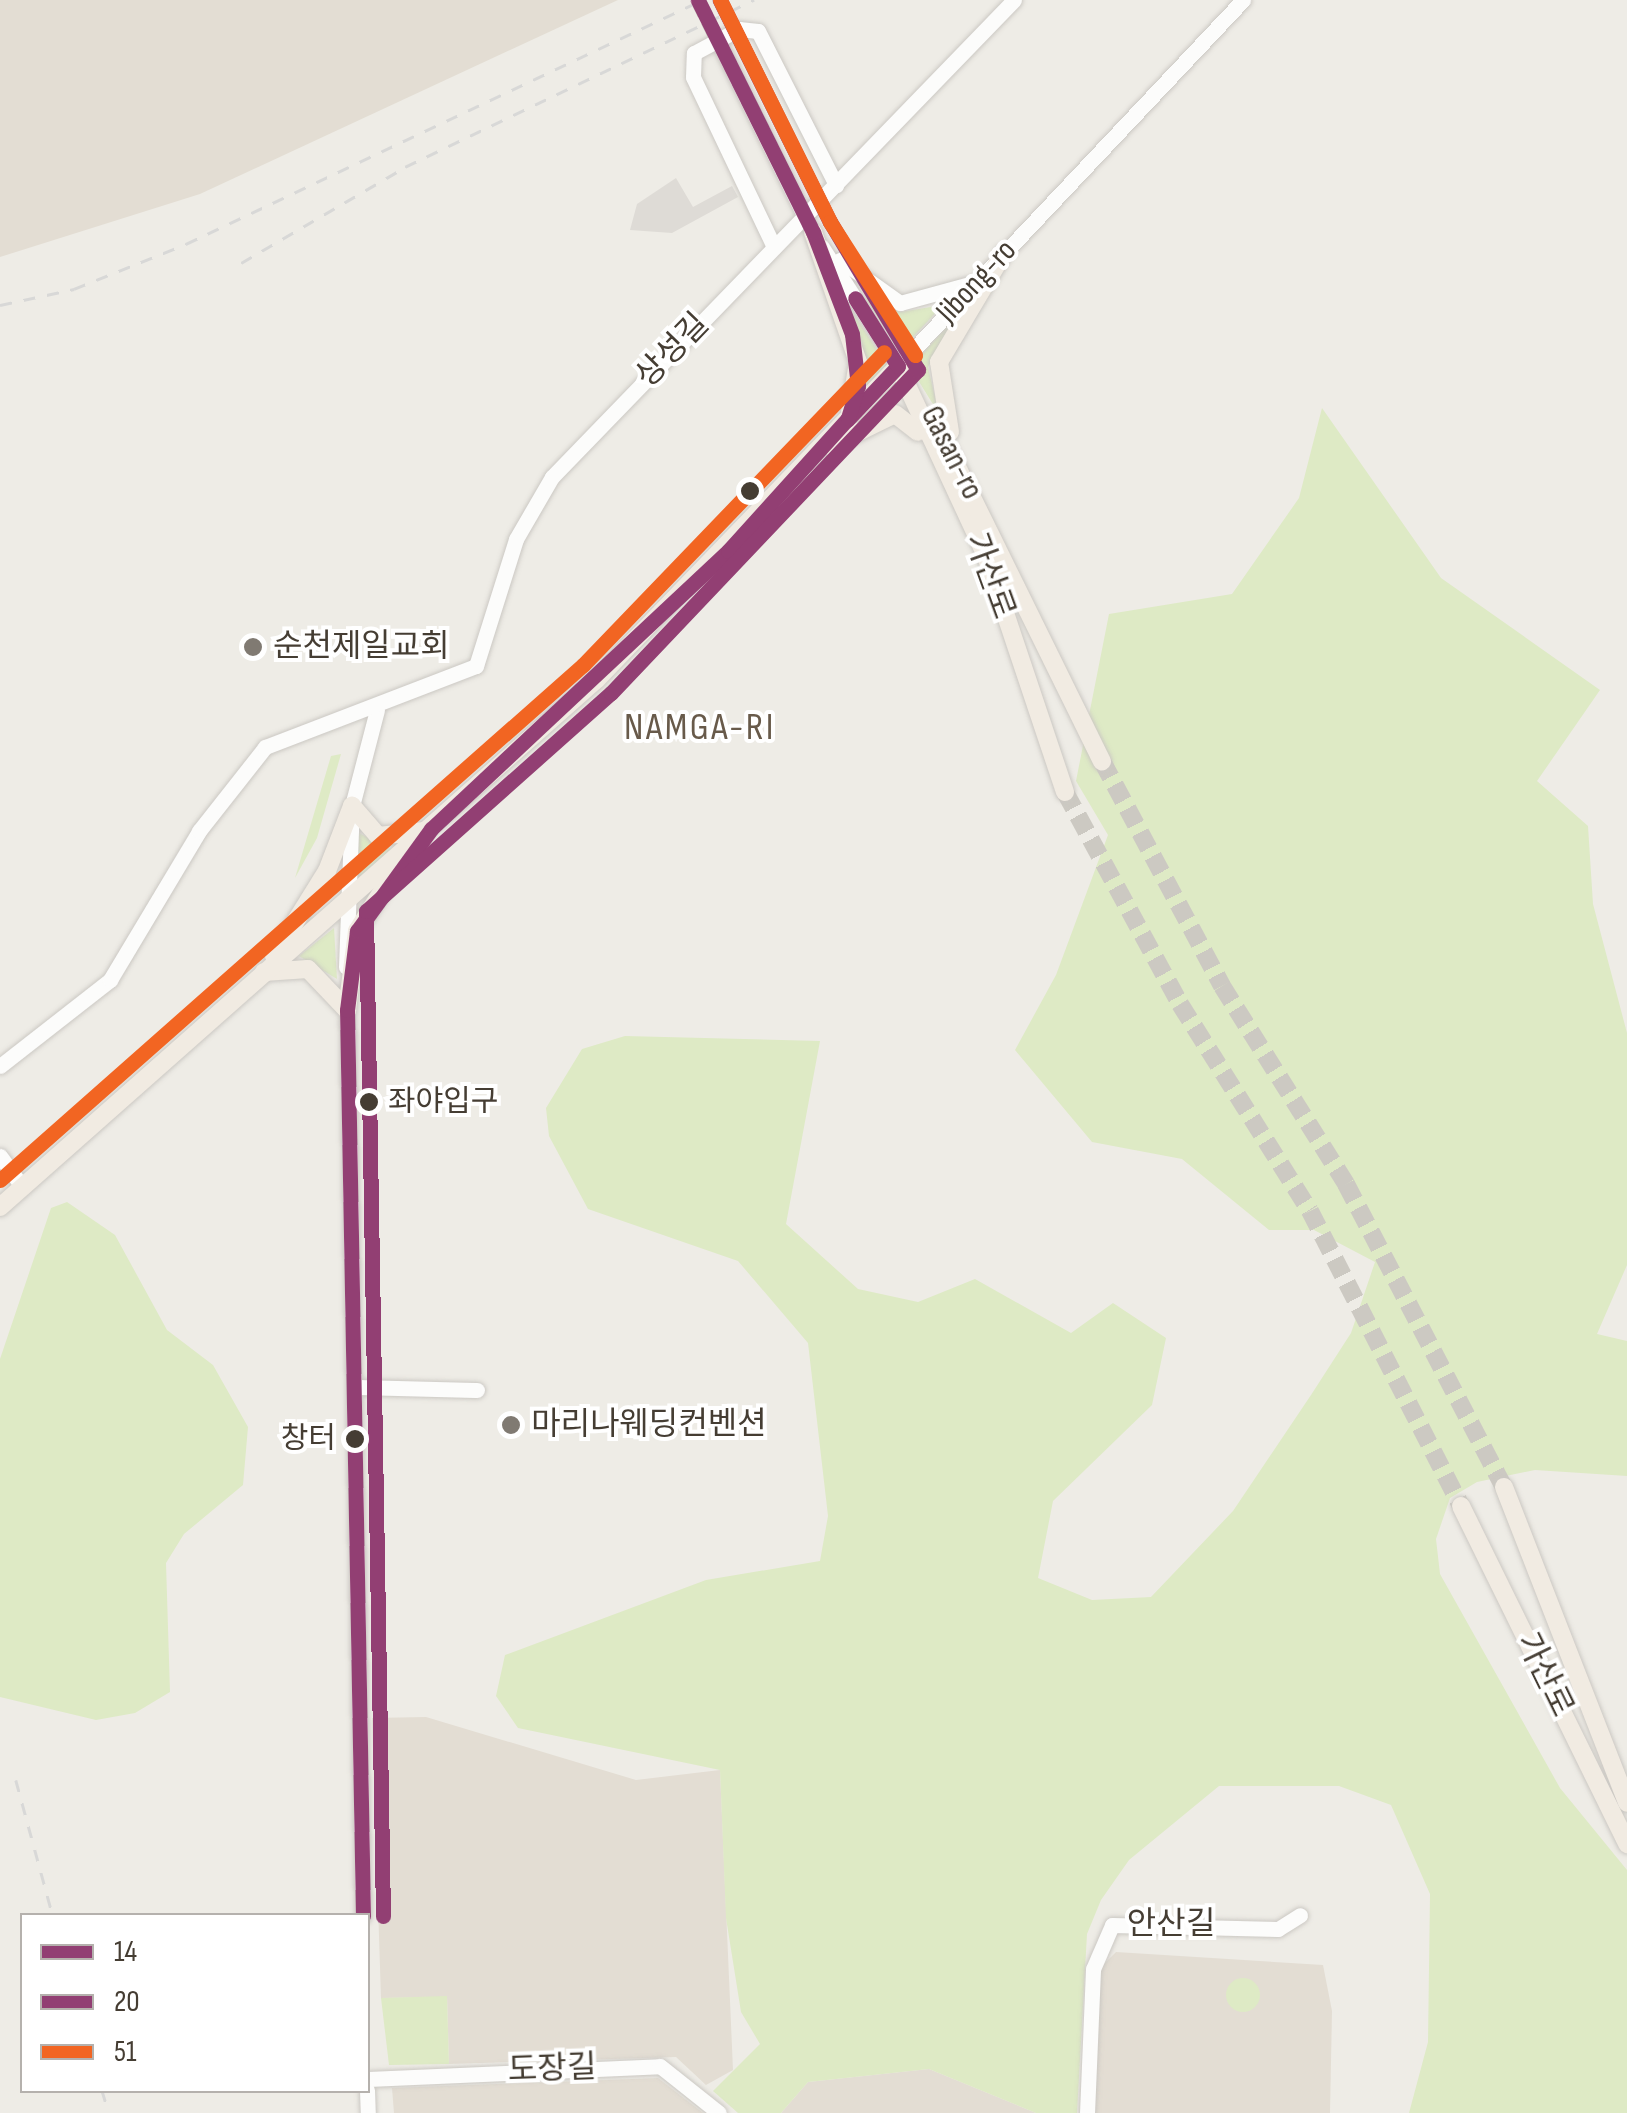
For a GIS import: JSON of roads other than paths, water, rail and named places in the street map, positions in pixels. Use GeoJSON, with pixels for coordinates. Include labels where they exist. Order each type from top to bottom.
{"type":"FeatureCollection","features":[{"type":"Feature","properties":{"kind":"main road"},"geometry":{"type":"LineString","coordinates":[[809,224],[858,362],[848,418]]}},
{"type":"Feature","properties":{"kind":"main road"},"geometry":{"type":"LineString","coordinates":[[966,497],[936,374],[1003,254]]}},
{"type":"Feature","properties":{"kind":"main road","name":"Jibong-ro"},"geometry":{"type":"LineString","coordinates":[[0,1207],[430,829],[633,644],[898,366]]}},
{"type":"Feature","properties":{"kind":"main road","name":"Gasan-ro"},"geometry":{"type":"LineString","coordinates":[[898,366],[1102,760]]}},
{"type":"Feature","properties":{"kind":"main road"},"geometry":{"type":"LineString","coordinates":[[816,454],[901,415],[966,497]]}},
{"type":"Feature","properties":{"kind":"main road","name":"가산로"},"geometry":{"type":"LineString","coordinates":[[966,497],[1065,792]]}},
{"type":"Feature","properties":{"kind":"main road"},"geometry":{"type":"LineString","coordinates":[[352,806],[368,831],[388,840],[430,829]]}},
{"type":"Feature","properties":{"kind":"main road"},"geometry":{"type":"LineString","coordinates":[[263,972],[328,870],[352,806]]}},
{"type":"Feature","properties":{"kind":"main road"},"geometry":{"type":"LineString","coordinates":[[347,1010],[364,914],[430,829]]}},
{"type":"Feature","properties":{"kind":"main road"},"geometry":{"type":"LineString","coordinates":[[263,972],[308,969],[347,1010]]}},
{"type":"Feature","properties":{"kind":"main road"},"geometry":{"type":"LineString","coordinates":[[1504,1487],[1627,1804]]}},
{"type":"Feature","properties":{"kind":"main road","name":"가산로"},"geometry":{"type":"LineString","coordinates":[[1461,1506],[1627,1844]]}},
{"type":"Feature","properties":{"kind":"street","name":"상성길"},"geometry":{"type":"LineString","coordinates":[[0,1066],[110,980],[199,831],[265,747],[306,724],[377,710],[476,666],[516,539],[545,486],[774,247],[809,224],[836,185],[1014,0]]}},
{"type":"Feature","properties":{"kind":"street","name":"Jibong-ro"},"geometry":{"type":"LineString","coordinates":[[898,366],[1243,0]]}},
{"type":"Feature","properties":{"kind":"street"},"geometry":{"type":"LineString","coordinates":[[774,247],[693,77],[694,53],[755,28],[836,185]]}},
{"type":"Feature","properties":{"kind":"street"},"geometry":{"type":"LineString","coordinates":[[722,47],[809,224],[898,366]]}},
{"type":"Feature","properties":{"kind":"street"},"geometry":{"type":"LineString","coordinates":[[809,224],[880,297],[928,300],[977,282]]}},
{"type":"Feature","properties":{"kind":"street"},"geometry":{"type":"LineString","coordinates":[[362,1913],[346,902],[352,806],[377,710]]}},
{"type":"Feature","properties":{"kind":"street"},"geometry":{"type":"LineString","coordinates":[[0,1156],[22,1186]]}},
{"type":"Feature","properties":{"kind":"street"},"geometry":{"type":"LineString","coordinates":[[356,1387],[477,1390]]}},
{"type":"Feature","properties":{"kind":"street","name":"안산길"},"geometry":{"type":"LineString","coordinates":[[1087,2113],[1093,1968],[1112,1925],[1278,1929],[1300,1915]]}},
{"type":"Feature","properties":{"kind":"street","name":"도장길"},"geometry":{"type":"LineString","coordinates":[[370,2078],[660,2066],[719,2113]]}},
{"type":"Feature","properties":{"kind":"tunnel"},"geometry":{"type":"LineString","coordinates":[[698,0],[721,47]]}},
{"type":"Feature","properties":{"kind":"tunnel"},"geometry":{"type":"LineString","coordinates":[[1102,761],[1222,986],[1346,1184],[1504,1487]]}},
{"type":"Feature","properties":{"kind":"tunnel"},"geometry":{"type":"LineString","coordinates":[[1065,792],[1180,1004],[1310,1211],[1461,1506]]}},
{"type":"Feature","properties":{"kind":"railway"},"geometry":{"type":"LineString","coordinates":[[0,305],[74,289],[186,244],[702,0]]}},
{"type":"Feature","properties":{"kind":"railway"},"geometry":{"type":"LineString","coordinates":[[241,263],[405,167],[754,0]]}},
{"type":"Feature","properties":{"kind":"railway"},"geometry":{"type":"LineString","coordinates":[[16,1780],[52,1913]]}},
{"type":"Feature","properties":{"kind":"railway"},"geometry":{"type":"LineString","coordinates":[[103,2093],[109,2113]]}},
{"type":"Feature","properties":{"kind":"place","name":"순천제일교회"},"geometry":{"type":"Point","coordinates":[253,647]}},
{"type":"Feature","properties":{"kind":"place","name":"좌야입구"},"geometry":{"type":"Point","coordinates":[369,1102]}},
{"type":"Feature","properties":{"kind":"place","name":"마리나웨딩컨벤션"},"geometry":{"type":"Point","coordinates":[511,1425]}},
{"type":"Feature","properties":{"kind":"place","name":"창터"},"geometry":{"type":"Point","coordinates":[355,1439]}},
{"type":"Feature","properties":{"kind":"district","name":"NAMGA-RI"},"geometry":{"type":"Point","coordinates":[700,728]}}]}
